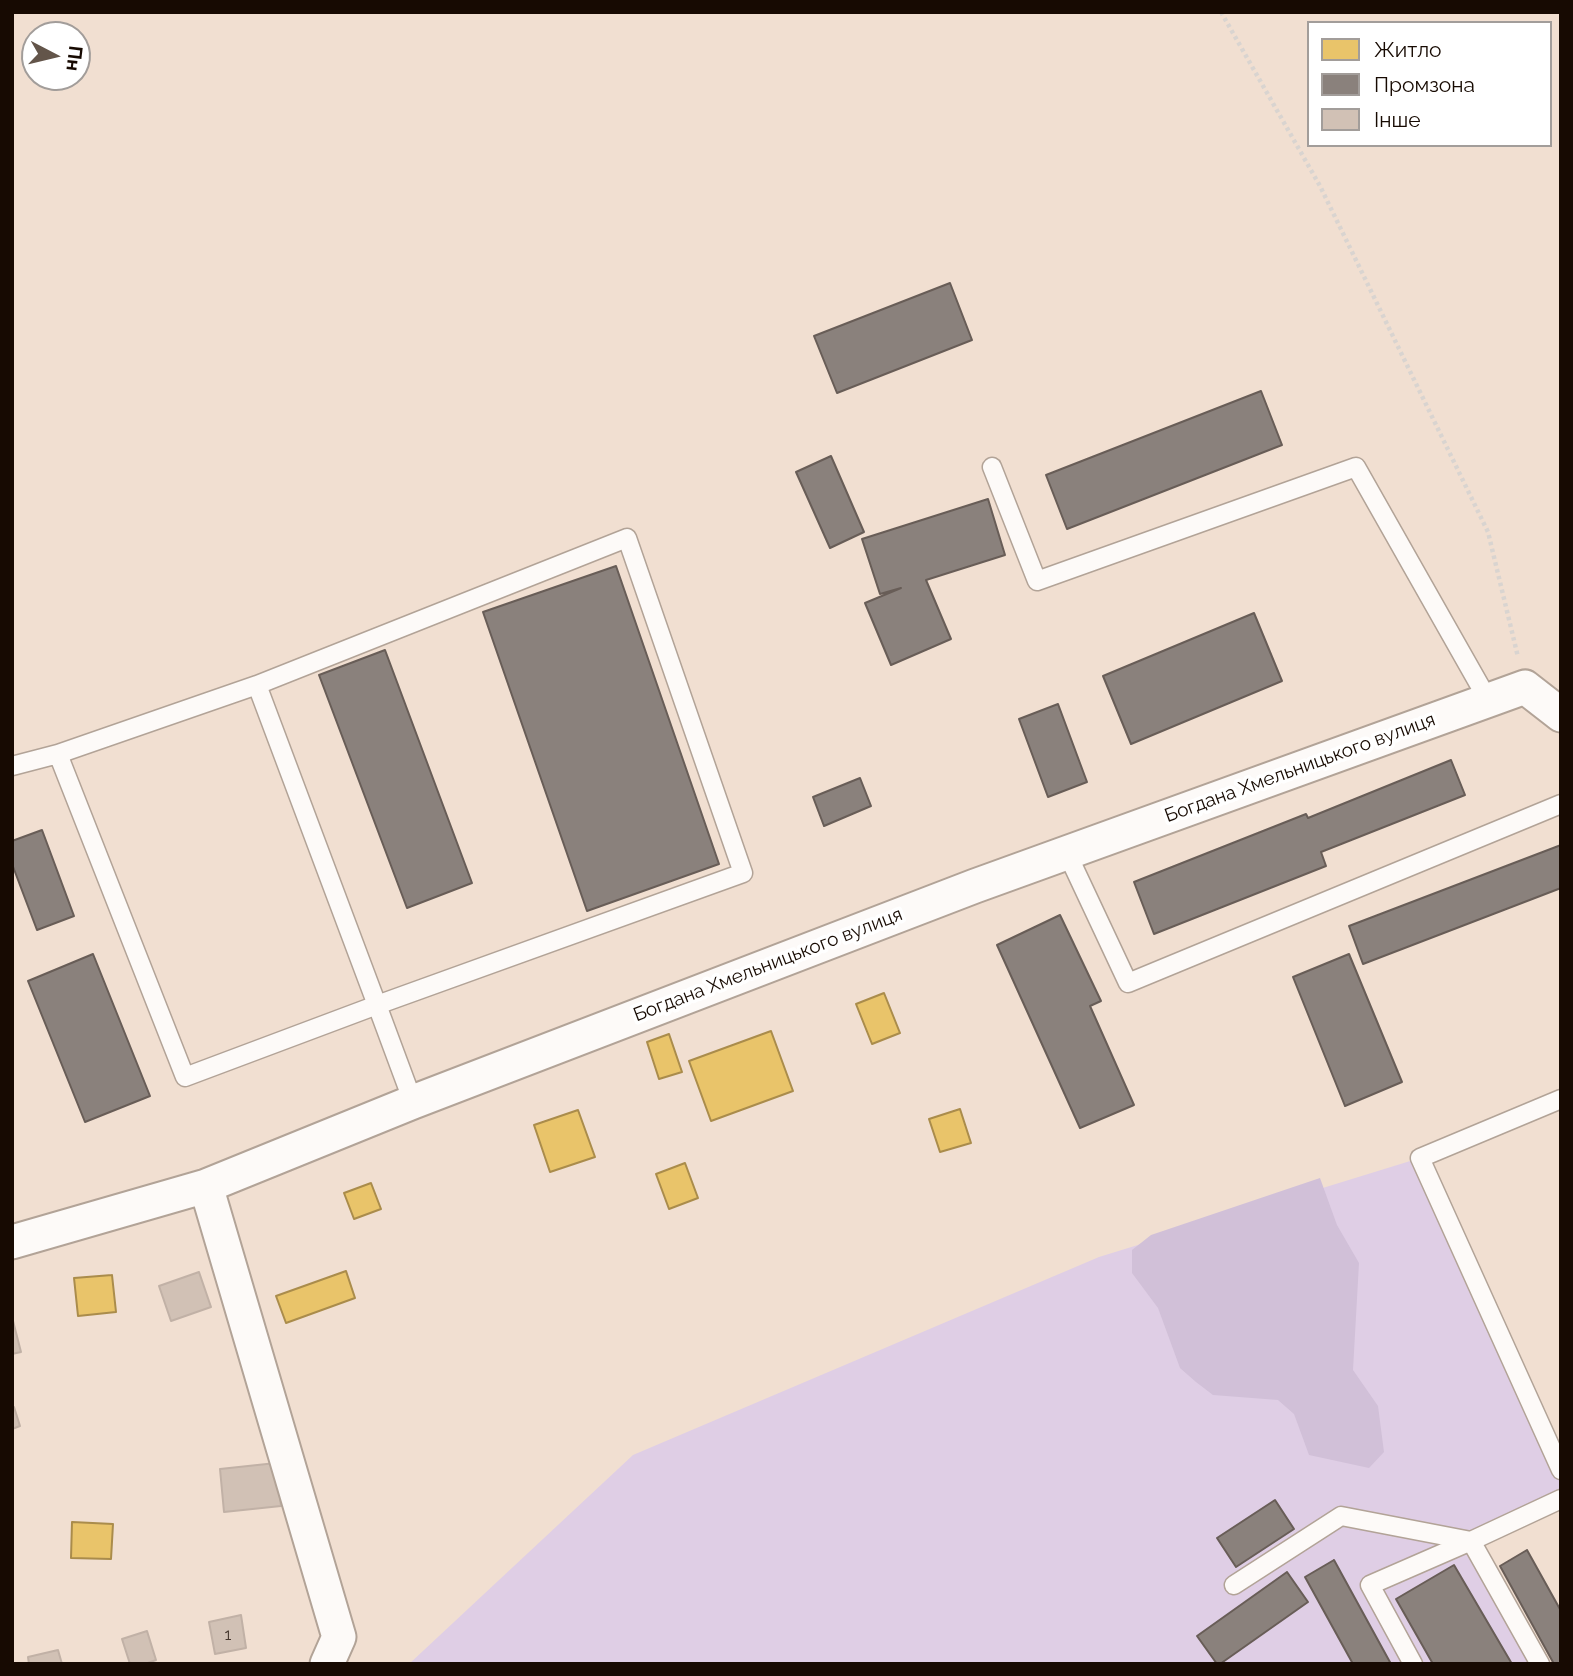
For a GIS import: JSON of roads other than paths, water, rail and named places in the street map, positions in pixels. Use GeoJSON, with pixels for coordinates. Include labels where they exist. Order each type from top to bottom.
{"type":"FeatureCollection","features":[{"type":"Feature","properties":{"kind":"street","name":"Богдана Хмельницького вулиця"},"geometry":{"type":"LineString","coordinates":[[12,1242],[206,1186],[413,1102],[975,886],[1525,687],[1561,715]]}},
{"type":"Feature","properties":{"kind":"street"},"geometry":{"type":"LineString","coordinates":[[206,1186],[339,1636],[327,1664]]}},
{"type":"Feature","properties":{"kind":"lane"},"geometry":{"type":"LineString","coordinates":[[992,467],[1037,581],[1356,467],[1488,700]]}},
{"type":"Feature","properties":{"kind":"lane"},"geometry":{"type":"LineString","coordinates":[[12,766],[58,754],[257,685],[627,538],[743,873],[377,1004],[185,1077],[58,754]]}},
{"type":"Feature","properties":{"kind":"lane"},"geometry":{"type":"LineString","coordinates":[[257,685],[413,1102]]}},
{"type":"Feature","properties":{"kind":"lane"},"geometry":{"type":"LineString","coordinates":[[1067,853],[1128,983],[1561,804]]}},
{"type":"Feature","properties":{"kind":"lane"},"geometry":{"type":"LineString","coordinates":[[1561,1099],[1420,1158],[1561,1471]]}},
{"type":"Feature","properties":{"kind":"lane"},"geometry":{"type":"LineString","coordinates":[[1413,1664],[1370,1585],[1561,1499]]}},
{"type":"Feature","properties":{"kind":"lane"},"geometry":{"type":"LineString","coordinates":[[1234,1585],[1341,1516],[1471,1541],[1540,1664]]}}]}
